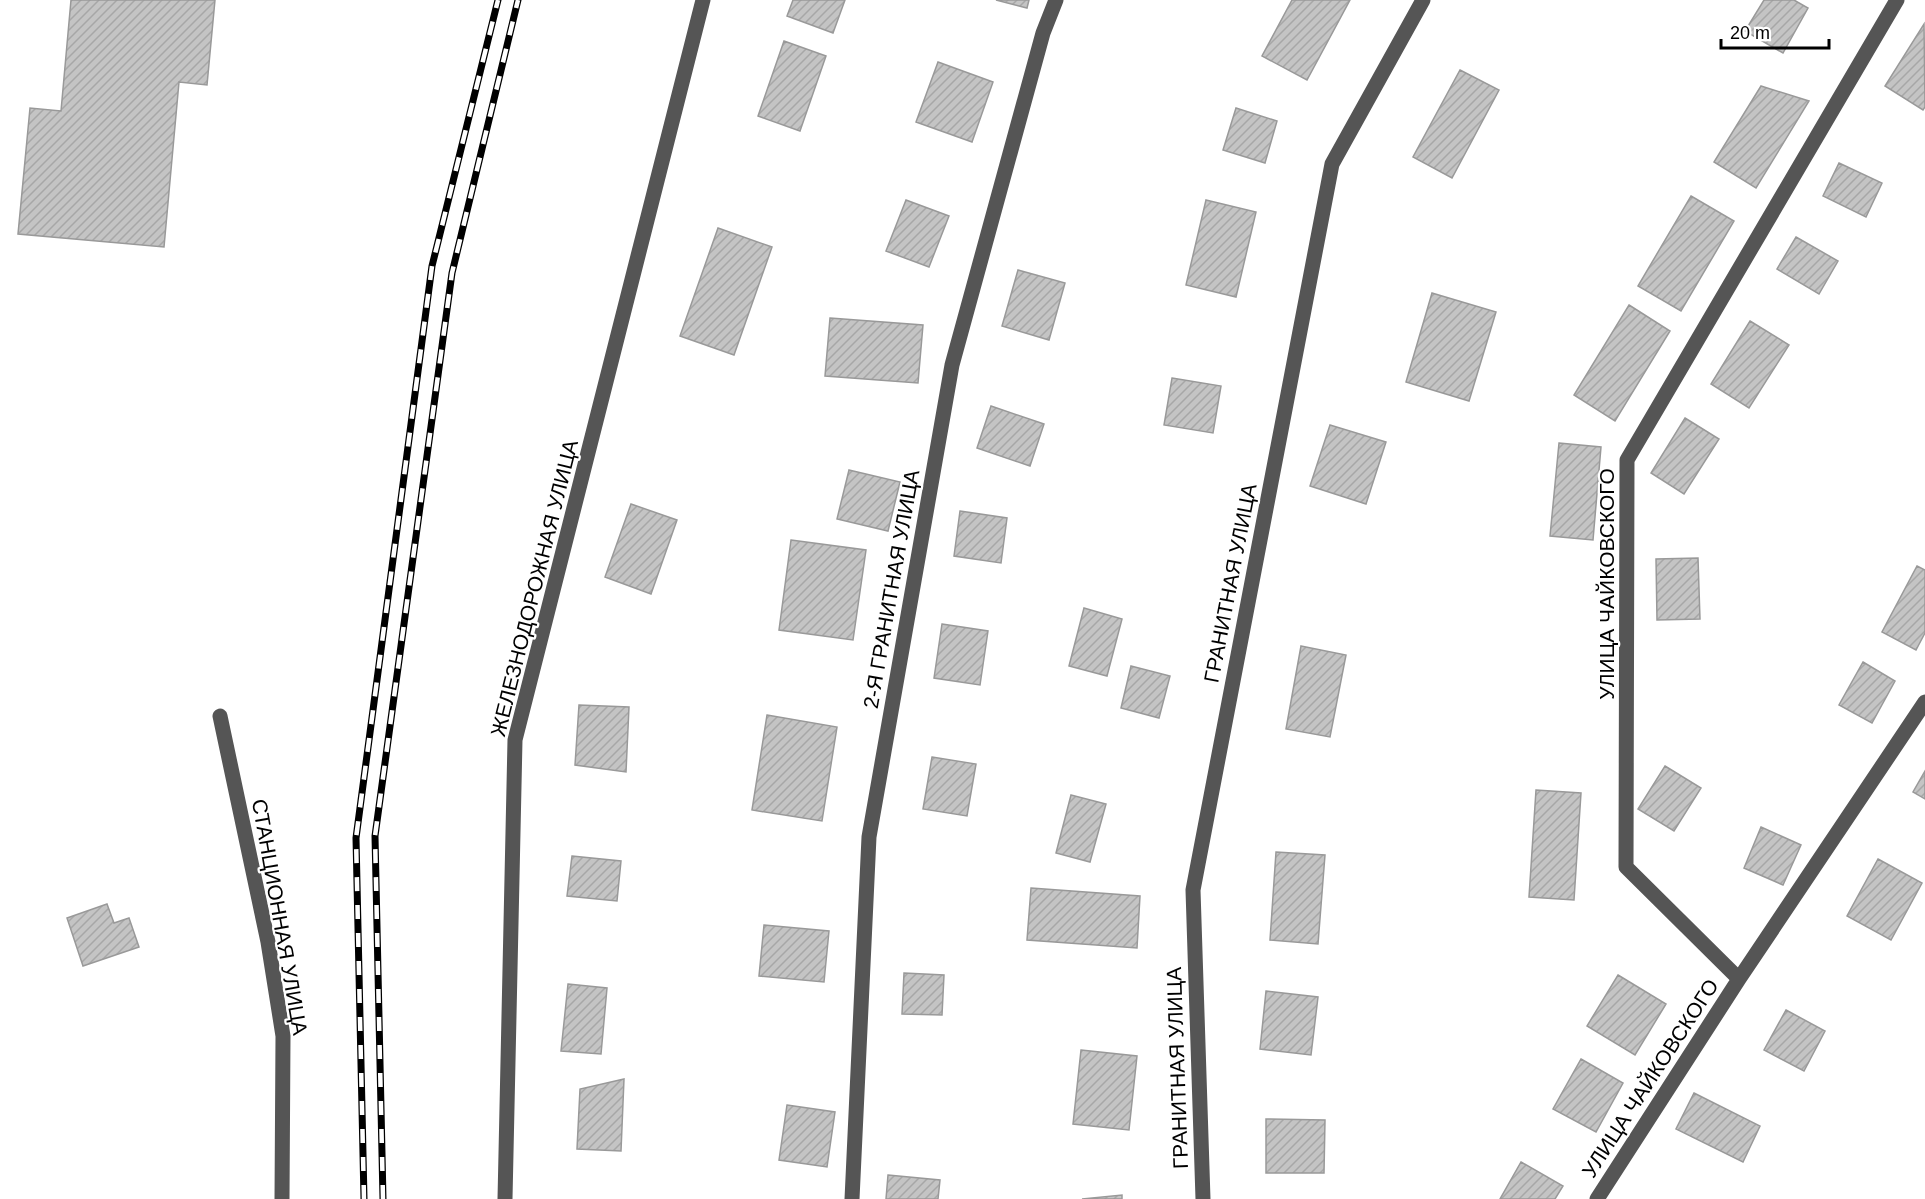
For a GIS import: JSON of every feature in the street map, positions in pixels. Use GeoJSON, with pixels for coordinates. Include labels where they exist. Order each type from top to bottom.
{"type":"FeatureCollection","features":[{"type":"Feature","properties":{"kind":"street","name":"ЖЕЛЕЗНОДОРОЖНАЯ УЛИЦА"},"geometry":{"type":"LineString","coordinates":[[505,1199],[515,740],[703,0]]}},
{"type":"Feature","properties":{"kind":"street","name":"2-Я ГРАНИТНАЯ УЛИЦА"},"geometry":{"type":"LineString","coordinates":[[852,1199],[869,837],[952,365],[1043,33],[1056,0]]}},
{"type":"Feature","properties":{"kind":"street","name":"ГРАНИТНАЯ УЛИЦА"},"geometry":{"type":"LineString","coordinates":[[1203,1199],[1193,890],[1332,164],[1423,0]]}},
{"type":"Feature","properties":{"kind":"street","name":"УЛИЦА ЧАЙКОВСКОГО"},"geometry":{"type":"LineString","coordinates":[[1739,979],[1626,867],[1627,460],[1897,0]]}},
{"type":"Feature","properties":{"kind":"street","name":"УЛИЦА ЧАЙКОВСКОГО"},"geometry":{"type":"LineString","coordinates":[[1597,1199],[1739,979],[1925,702]]}},
{"type":"Feature","properties":{"kind":"street","name":"СТАНЦИОННАЯ УЛИЦА"},"geometry":{"type":"LineString","coordinates":[[220,716],[268,942],[283,1036],[282,1199]]}},
{"type":"Feature","properties":{"kind":"building"},"geometry":{"type":"Polygon","coordinates":[[[71,0],[215,0],[207,85],[179,82],[164,247],[18,234],[30,108],[61,111],[71,0]]]}},
{"type":"Feature","properties":{"kind":"building"},"geometry":{"type":"Polygon","coordinates":[[[793,0],[845,0],[833,33],[787,16],[793,0]]]}},
{"type":"Feature","properties":{"kind":"building"},"geometry":{"type":"Polygon","coordinates":[[[996,0],[1029,0],[1027,8],[996,0]]]}},
{"type":"Feature","properties":{"kind":"building"},"geometry":{"type":"Polygon","coordinates":[[[1292,0],[1350,0],[1307,80],[1262,56],[1292,0]]]}},
{"type":"Feature","properties":{"kind":"building"},"geometry":{"type":"Polygon","coordinates":[[[1764,0],[1794,0],[1808,8],[1783,53],[1745,31],[1764,0]]]}},
{"type":"Feature","properties":{"kind":"building"},"geometry":{"type":"Polygon","coordinates":[[[1924,24],[1925,107],[1923,110],[1885,86],[1924,24]]]}},
{"type":"Feature","properties":{"kind":"building"},"geometry":{"type":"Polygon","coordinates":[[[784,41],[826,56],[800,131],[758,116],[784,41]]]}},
{"type":"Feature","properties":{"kind":"building"},"geometry":{"type":"Polygon","coordinates":[[[938,62],[993,82],[972,142],[916,122],[938,62]]]}},
{"type":"Feature","properties":{"kind":"building"},"geometry":{"type":"Polygon","coordinates":[[[1460,70],[1499,90],[1452,178],[1413,157],[1460,70]]]}},
{"type":"Feature","properties":{"kind":"building"},"geometry":{"type":"Polygon","coordinates":[[[1761,86],[1809,101],[1756,188],[1714,162],[1761,86]]]}},
{"type":"Feature","properties":{"kind":"building"},"geometry":{"type":"Polygon","coordinates":[[[1236,108],[1277,121],[1265,163],[1223,150],[1236,108]]]}},
{"type":"Feature","properties":{"kind":"building"},"geometry":{"type":"Polygon","coordinates":[[[1839,163],[1882,183],[1866,217],[1823,196],[1839,163]]]}},
{"type":"Feature","properties":{"kind":"building"},"geometry":{"type":"Polygon","coordinates":[[[1691,196],[1734,221],[1681,311],[1638,286],[1691,196]]]}},
{"type":"Feature","properties":{"kind":"building"},"geometry":{"type":"Polygon","coordinates":[[[906,200],[949,216],[929,267],[886,251],[906,200]]]}},
{"type":"Feature","properties":{"kind":"building"},"geometry":{"type":"Polygon","coordinates":[[[1206,200],[1256,212],[1236,297],[1186,285],[1206,200]]]}},
{"type":"Feature","properties":{"kind":"building"},"geometry":{"type":"Polygon","coordinates":[[[718,228],[772,247],[734,355],[680,336],[718,228]]]}},
{"type":"Feature","properties":{"kind":"building"},"geometry":{"type":"Polygon","coordinates":[[[1796,237],[1838,261],[1819,294],[1777,269],[1796,237]]]}},
{"type":"Feature","properties":{"kind":"building"},"geometry":{"type":"Polygon","coordinates":[[[1018,270],[1065,283],[1049,340],[1002,326],[1018,270]]]}},
{"type":"Feature","properties":{"kind":"building"},"geometry":{"type":"Polygon","coordinates":[[[1432,293],[1496,312],[1469,401],[1406,382],[1432,293]]]}},
{"type":"Feature","properties":{"kind":"building"},"geometry":{"type":"Polygon","coordinates":[[[1629,305],[1670,331],[1615,421],[1574,395],[1629,305]]]}},
{"type":"Feature","properties":{"kind":"building"},"geometry":{"type":"Polygon","coordinates":[[[830,318],[923,325],[918,383],[825,376],[830,318]]]}},
{"type":"Feature","properties":{"kind":"building"},"geometry":{"type":"Polygon","coordinates":[[[1750,321],[1789,345],[1749,408],[1711,384],[1750,321]]]}},
{"type":"Feature","properties":{"kind":"building"},"geometry":{"type":"Polygon","coordinates":[[[1172,378],[1221,386],[1213,433],[1164,425],[1172,378]]]}},
{"type":"Feature","properties":{"kind":"building"},"geometry":{"type":"Polygon","coordinates":[[[991,406],[1044,424],[1030,466],[977,448],[991,406]]]}},
{"type":"Feature","properties":{"kind":"building"},"geometry":{"type":"Polygon","coordinates":[[[1685,418],[1719,439],[1684,494],[1651,473],[1685,418]]]}},
{"type":"Feature","properties":{"kind":"building"},"geometry":{"type":"Polygon","coordinates":[[[1330,425],[1386,442],[1366,504],[1310,486],[1330,425]]]}},
{"type":"Feature","properties":{"kind":"building"},"geometry":{"type":"Polygon","coordinates":[[[1559,443],[1601,447],[1593,540],[1550,536],[1559,443]]]}},
{"type":"Feature","properties":{"kind":"building"},"geometry":{"type":"Polygon","coordinates":[[[849,470],[900,482],[888,531],[837,519],[849,470]]]}},
{"type":"Feature","properties":{"kind":"building"},"geometry":{"type":"Polygon","coordinates":[[[631,504],[677,520],[651,594],[605,577],[631,504]]]}},
{"type":"Feature","properties":{"kind":"building"},"geometry":{"type":"Polygon","coordinates":[[[960,511],[1007,518],[1001,563],[954,556],[960,511]]]}},
{"type":"Feature","properties":{"kind":"building"},"geometry":{"type":"Polygon","coordinates":[[[791,540],[866,550],[853,640],[779,630],[791,540]]]}},
{"type":"Feature","properties":{"kind":"building"},"geometry":{"type":"Polygon","coordinates":[[[1698,558],[1700,619],[1657,620],[1656,559],[1698,558]]]}},
{"type":"Feature","properties":{"kind":"building"},"geometry":{"type":"Polygon","coordinates":[[[1917,566],[1925,570],[1925,633],[1916,650],[1882,632],[1917,566]]]}},
{"type":"Feature","properties":{"kind":"building"},"geometry":{"type":"Polygon","coordinates":[[[1084,608],[1122,619],[1107,676],[1069,666],[1084,608]]]}},
{"type":"Feature","properties":{"kind":"building"},"geometry":{"type":"Polygon","coordinates":[[[942,624],[988,631],[980,685],[934,678],[942,624]]]}},
{"type":"Feature","properties":{"kind":"building"},"geometry":{"type":"Polygon","coordinates":[[[1301,646],[1346,655],[1330,737],[1286,729],[1301,646]]]}},
{"type":"Feature","properties":{"kind":"building"},"geometry":{"type":"Polygon","coordinates":[[[1863,662],[1895,681],[1872,723],[1839,705],[1863,662]]]}},
{"type":"Feature","properties":{"kind":"building"},"geometry":{"type":"Polygon","coordinates":[[[1131,666],[1170,676],[1159,718],[1121,708],[1131,666]]]}},
{"type":"Feature","properties":{"kind":"building"},"geometry":{"type":"Polygon","coordinates":[[[579,705],[629,707],[626,772],[575,765],[579,705]]]}},
{"type":"Feature","properties":{"kind":"building"},"geometry":{"type":"Polygon","coordinates":[[[767,715],[837,727],[822,821],[752,810],[767,715]]]}},
{"type":"Feature","properties":{"kind":"building"},"geometry":{"type":"Polygon","coordinates":[[[932,757],[976,764],[967,816],[923,809],[932,757]]]}},
{"type":"Feature","properties":{"kind":"building"},"geometry":{"type":"Polygon","coordinates":[[[1665,766],[1701,788],[1674,831],[1638,809],[1665,766]]]}},
{"type":"Feature","properties":{"kind":"building"},"geometry":{"type":"Polygon","coordinates":[[[1925,771],[1925,799],[1913,792],[1925,771]]]}},
{"type":"Feature","properties":{"kind":"building"},"geometry":{"type":"Polygon","coordinates":[[[1536,790],[1581,793],[1574,900],[1529,897],[1536,790]]]}},
{"type":"Feature","properties":{"kind":"building"},"geometry":{"type":"Polygon","coordinates":[[[1071,795],[1106,804],[1090,862],[1056,853],[1071,795]]]}},
{"type":"Feature","properties":{"kind":"building"},"geometry":{"type":"Polygon","coordinates":[[[1761,827],[1801,845],[1783,885],[1744,868],[1761,827]]]}},
{"type":"Feature","properties":{"kind":"building"},"geometry":{"type":"Polygon","coordinates":[[[1276,852],[1325,855],[1318,944],[1270,940],[1276,852]]]}},
{"type":"Feature","properties":{"kind":"building"},"geometry":{"type":"Polygon","coordinates":[[[572,856],[621,861],[617,901],[567,896],[572,856]]]}},
{"type":"Feature","properties":{"kind":"building"},"geometry":{"type":"Polygon","coordinates":[[[1878,859],[1922,883],[1891,940],[1847,916],[1878,859]]]}},
{"type":"Feature","properties":{"kind":"building"},"geometry":{"type":"Polygon","coordinates":[[[1031,888],[1140,896],[1137,948],[1027,940],[1031,888]]]}},
{"type":"Feature","properties":{"kind":"building"},"geometry":{"type":"Polygon","coordinates":[[[107,904],[114,923],[129,918],[139,947],[83,966],[67,918],[107,904]]]}},
{"type":"Feature","properties":{"kind":"building"},"geometry":{"type":"Polygon","coordinates":[[[764,925],[829,931],[824,982],[759,976],[764,925]]]}},
{"type":"Feature","properties":{"kind":"building"},"geometry":{"type":"Polygon","coordinates":[[[904,973],[944,975],[942,1015],[902,1014],[904,973]]]}},
{"type":"Feature","properties":{"kind":"building"},"geometry":{"type":"Polygon","coordinates":[[[1618,975],[1666,1004],[1635,1055],[1587,1026],[1618,975]]]}},
{"type":"Feature","properties":{"kind":"building"},"geometry":{"type":"Polygon","coordinates":[[[568,984],[607,988],[601,1054],[561,1051],[568,984]]]}},
{"type":"Feature","properties":{"kind":"building"},"geometry":{"type":"Polygon","coordinates":[[[1266,991],[1318,997],[1311,1055],[1260,1049],[1266,991]]]}},
{"type":"Feature","properties":{"kind":"building"},"geometry":{"type":"Polygon","coordinates":[[[1786,1010],[1825,1031],[1804,1071],[1764,1050],[1786,1010]]]}},
{"type":"Feature","properties":{"kind":"building"},"geometry":{"type":"Polygon","coordinates":[[[1081,1050],[1137,1056],[1129,1130],[1073,1124],[1081,1050]]]}},
{"type":"Feature","properties":{"kind":"building"},"geometry":{"type":"Polygon","coordinates":[[[1581,1059],[1623,1083],[1596,1132],[1553,1109],[1581,1059]]]}},
{"type":"Feature","properties":{"kind":"building"},"geometry":{"type":"Polygon","coordinates":[[[624,1079],[621,1151],[577,1149],[580,1089],[624,1079]]]}},
{"type":"Feature","properties":{"kind":"building"},"geometry":{"type":"Polygon","coordinates":[[[1694,1093],[1760,1126],[1743,1162],[1676,1129],[1694,1093]]]}},
{"type":"Feature","properties":{"kind":"building"},"geometry":{"type":"Polygon","coordinates":[[[787,1105],[835,1112],[827,1167],[779,1160],[787,1105]]]}},
{"type":"Feature","properties":{"kind":"building"},"geometry":{"type":"Polygon","coordinates":[[[1266,1119],[1325,1120],[1324,1173],[1266,1173],[1266,1119]]]}},
{"type":"Feature","properties":{"kind":"building"},"geometry":{"type":"Polygon","coordinates":[[[1521,1162],[1563,1186],[1555,1199],[1500,1199],[1521,1162]]]}},
{"type":"Feature","properties":{"kind":"building"},"geometry":{"type":"Polygon","coordinates":[[[888,1175],[940,1180],[938,1199],[886,1199],[888,1175]]]}},
{"type":"Feature","properties":{"kind":"building"},"geometry":{"type":"Polygon","coordinates":[[[1122,1195],[1122,1199],[1082,1199],[1122,1195]]]}},
{"type":"Feature","properties":{"kind":"railway"},"geometry":{"type":"LineString","coordinates":[[364,1199],[356,838],[432,266],[498,0]]}},
{"type":"Feature","properties":{"kind":"railway"},"geometry":{"type":"LineString","coordinates":[[383,1199],[375,836],[452,273],[518,0]]}}]}
